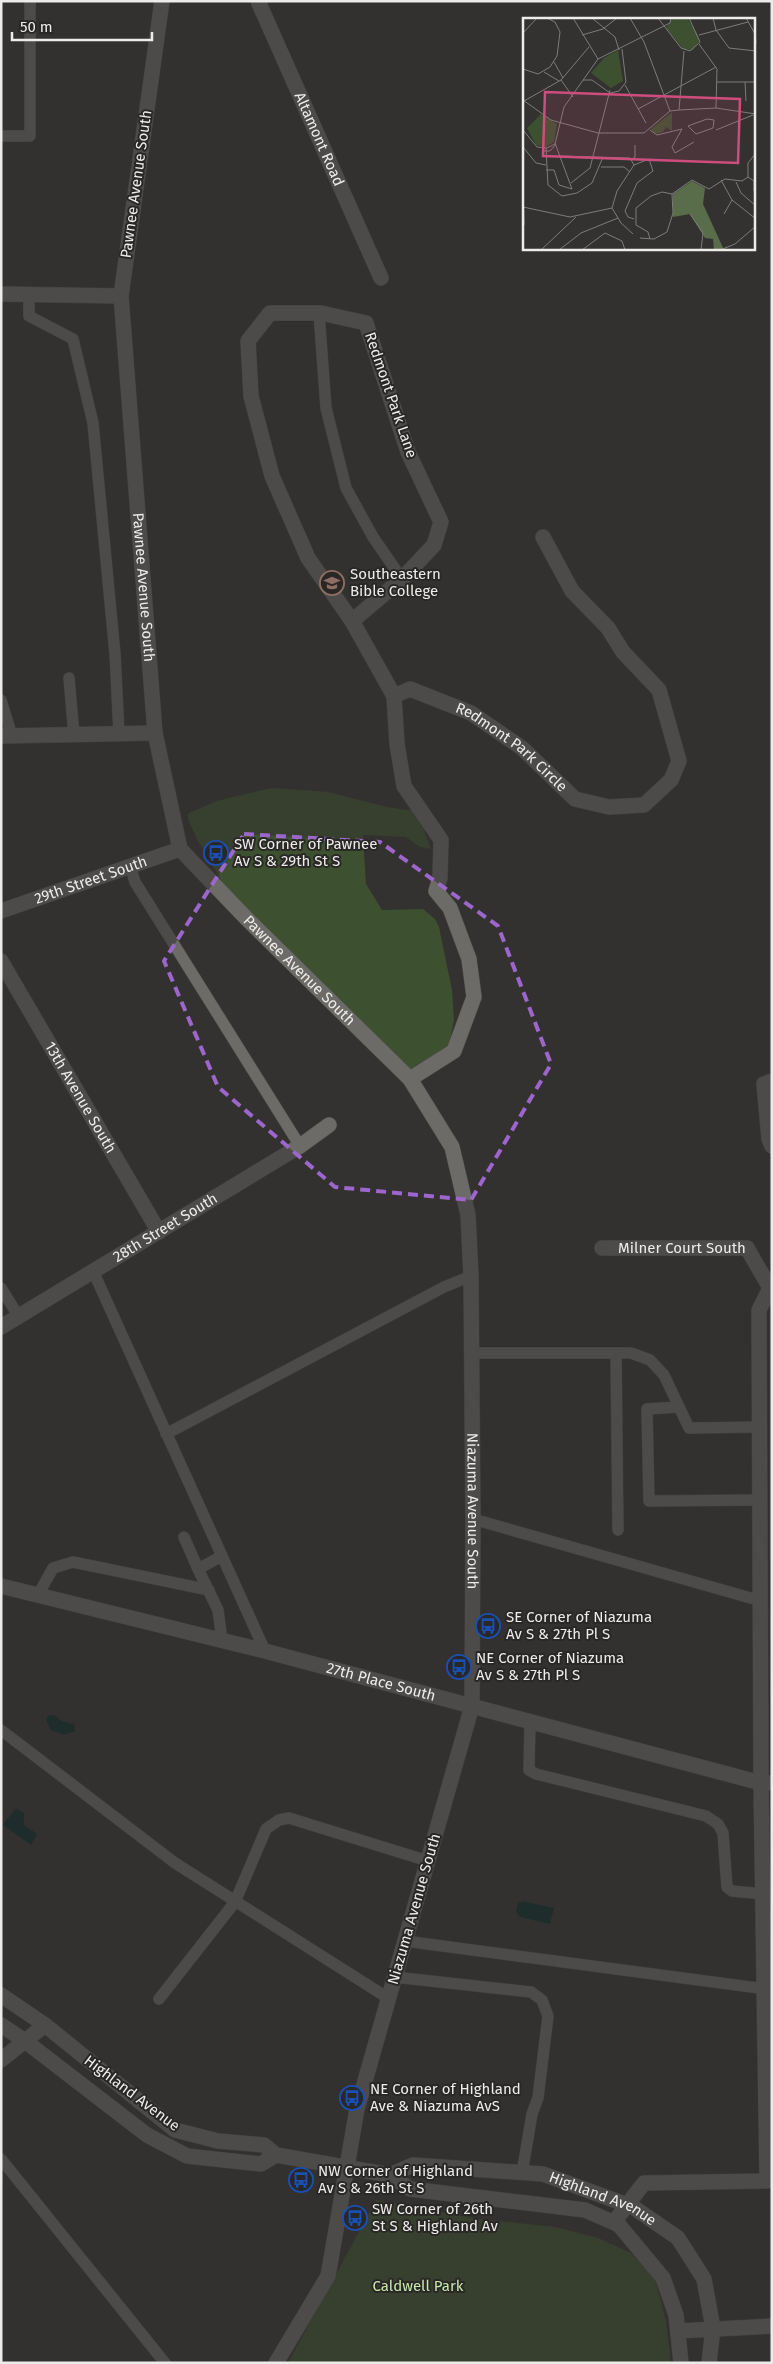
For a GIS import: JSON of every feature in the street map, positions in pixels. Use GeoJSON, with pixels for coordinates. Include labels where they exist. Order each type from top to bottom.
{"type":"FeatureCollection","features":[{"type":"Feature","properties":{"kind":"street","name":"Pawnee Avenue South"},"geometry":{"type":"LineString","coordinates":[[162,1],[121,296],[156,733],[180,849],[247,919],[410,1079]]}},
{"type":"Feature","properties":{"kind":"street","name":"Altamont Road"},"geometry":{"type":"LineString","coordinates":[[258,1],[380,278]]}},
{"type":"Feature","properties":{"kind":"street"},"geometry":{"type":"LineString","coordinates":[[1,294],[121,296]]}},
{"type":"Feature","properties":{"kind":"street","name":"Redmont Park Lane"},"geometry":{"type":"LineString","coordinates":[[352,621],[402,579],[434,545],[442,522],[408,452],[366,323],[319,313],[270,313],[248,341],[251,396],[272,476],[304,549],[352,621],[394,696]]}},
{"type":"Feature","properties":{"kind":"street","name":"Redmont Park Circle"},"geometry":{"type":"LineString","coordinates":[[394,696],[410,689],[471,713],[522,748],[575,799],[609,807],[644,805],[671,780],[679,761],[659,690],[623,652],[608,628],[572,591],[543,537]]}},
{"type":"Feature","properties":{"kind":"street"},"geometry":{"type":"LineString","coordinates":[[394,696],[397,744],[404,786],[441,840],[440,878],[436,891],[450,908],[469,959],[474,997],[454,1051],[410,1079]]}},
{"type":"Feature","properties":{"kind":"street"},"geometry":{"type":"LineString","coordinates":[[7,736],[156,733]]}},
{"type":"Feature","properties":{"kind":"street","name":"29th Street South"},"geometry":{"type":"LineString","coordinates":[[1,910],[180,849]]}},
{"type":"Feature","properties":{"kind":"street","name":"13th Avenue South"},"geometry":{"type":"LineString","coordinates":[[1,961],[159,1232]]}},
{"type":"Feature","properties":{"kind":"street","name":"Niazuma Avenue South"},"geometry":{"type":"LineString","coordinates":[[276,2363],[328,2276],[357,2109],[472,1706],[472,1353],[468,1215],[452,1147],[410,1079]]}},
{"type":"Feature","properties":{"kind":"street"},"geometry":{"type":"LineString","coordinates":[[772,1081],[764,1084],[769,1139],[772,1146]]}},
{"type":"Feature","properties":{"kind":"street","name":"28th Street South"},"geometry":{"type":"LineString","coordinates":[[1,1327],[300,1146],[329,1125]]}},
{"type":"Feature","properties":{"kind":"street","name":"Milner Court South"},"geometry":{"type":"LineString","coordinates":[[602,1248],[747,1248],[770,1285]]}},
{"type":"Feature","properties":{"kind":"street"},"geometry":{"type":"LineString","coordinates":[[614,2222],[644,2183],[769,2181],[764,1894],[767,1783],[767,1636],[761,1601],[759,1310],[770,1285]]}},
{"type":"Feature","properties":{"kind":"street","name":"27th Place South"},"geometry":{"type":"LineString","coordinates":[[1,1586],[265,1651],[767,1783]]}},
{"type":"Feature","properties":{"kind":"street","name":"Highland Avenue"},"geometry":{"type":"LineString","coordinates":[[1,1995],[45,2025],[175,2130],[218,2141],[264,2145],[276,2155],[390,2174],[410,2189],[585,2210],[619,2224],[663,2278],[676,2315],[681,2363]]}},
{"type":"Feature","properties":{"kind":"street","name":"Highland Avenue"},"geometry":{"type":"LineString","coordinates":[[1,2025],[147,2135],[187,2156],[261,2164],[276,2155]]}},
{"type":"Feature","properties":{"kind":"street"},"geometry":{"type":"LineString","coordinates":[[1,2060],[45,2025]]}},
{"type":"Feature","properties":{"kind":"street","name":"Highland Avenue"},"geometry":{"type":"LineString","coordinates":[[390,2174],[413,2165],[542,2174],[627,2205],[678,2238],[704,2279],[713,2328],[709,2363]]}},
{"type":"Feature","properties":{"kind":"street"},"geometry":{"type":"LineString","coordinates":[[678,2331],[772,2326]]}},
{"type":"Feature","properties":{"kind":"lane"},"geometry":{"type":"LineString","coordinates":[[1,136],[30,136],[30,1]]}},
{"type":"Feature","properties":{"kind":"lane"},"geometry":{"type":"LineString","coordinates":[[29,294],[29,316],[73,339],[93,423],[115,654],[119,734]]}},
{"type":"Feature","properties":{"kind":"lane"},"geometry":{"type":"LineString","coordinates":[[319,313],[326,408],[346,488],[373,537],[402,579]]}},
{"type":"Feature","properties":{"kind":"lane"},"geometry":{"type":"LineString","coordinates":[[69,678],[74,735]]}},
{"type":"Feature","properties":{"kind":"lane"},"geometry":{"type":"LineString","coordinates":[[1,700],[7,736]]}},
{"type":"Feature","properties":{"kind":"lane"},"geometry":{"type":"LineString","coordinates":[[130,866],[135,882],[300,1146]]}},
{"type":"Feature","properties":{"kind":"lane"},"geometry":{"type":"LineString","coordinates":[[93,1271],[265,1651]]}},
{"type":"Feature","properties":{"kind":"lane"},"geometry":{"type":"LineString","coordinates":[[166,1434],[444,1287],[471,1276]]}},
{"type":"Feature","properties":{"kind":"lane"},"geometry":{"type":"LineString","coordinates":[[1,1288],[19,1317]]}},
{"type":"Feature","properties":{"kind":"lane"},"geometry":{"type":"LineString","coordinates":[[472,1353],[631,1352],[650,1360],[664,1375],[689,1428],[760,1427]]}},
{"type":"Feature","properties":{"kind":"lane"},"geometry":{"type":"LineString","coordinates":[[616,1353],[618,1530]]}},
{"type":"Feature","properties":{"kind":"lane"},"geometry":{"type":"LineString","coordinates":[[679,1407],[646,1409],[648,1501],[760,1500]]}},
{"type":"Feature","properties":{"kind":"lane"},"geometry":{"type":"LineString","coordinates":[[473,1519],[761,1601]]}},
{"type":"Feature","properties":{"kind":"lane"},"geometry":{"type":"LineString","coordinates":[[184,1537],[218,1610],[222,1640]]}},
{"type":"Feature","properties":{"kind":"lane"},"geometry":{"type":"LineString","coordinates":[[198,1569],[222,1556]]}},
{"type":"Feature","properties":{"kind":"lane"},"geometry":{"type":"LineString","coordinates":[[38,1595],[53,1568],[73,1562],[208,1590]]}},
{"type":"Feature","properties":{"kind":"lane"},"geometry":{"type":"LineString","coordinates":[[530,1722],[529,1770],[536,1774],[706,1816],[718,1824],[723,1834],[727,1888],[732,1891],[764,1894]]}},
{"type":"Feature","properties":{"kind":"lane"},"geometry":{"type":"LineString","coordinates":[[1,1730],[175,1863],[388,1998]]}},
{"type":"Feature","properties":{"kind":"lane"},"geometry":{"type":"LineString","coordinates":[[160,1999],[235,1902],[266,1829],[279,1820],[289,1818],[428,1861]]}},
{"type":"Feature","properties":{"kind":"lane"},"geometry":{"type":"LineString","coordinates":[[405,1941],[766,1989]]}},
{"type":"Feature","properties":{"kind":"lane"},"geometry":{"type":"LineString","coordinates":[[394,1977],[532,1992],[542,2000],[548,2016],[546,2034],[538,2098],[532,2114],[522,2173]]}},
{"type":"Feature","properties":{"kind":"lane"},"geometry":{"type":"LineString","coordinates":[[1,2159],[166,2363]]}},
{"type":"Feature","properties":{"kind":"highlighted area"},"geometry":{"type":"Polygon","coordinates":[[[244,834],[380,842],[498,926],[551,1064],[471,1200],[335,1187],[218,1087],[164,961],[244,834]]]}},
{"type":"Feature","properties":{"kind":"green space"},"geometry":{"type":"Polygon","coordinates":[[[271,788],[328,792],[387,807],[412,809],[420,820],[431,849],[420,847],[406,837],[363,835],[366,884],[382,910],[423,909],[435,919],[439,927],[452,990],[454,1020],[449,1047],[427,1062],[414,1068],[401,1070],[224,885],[197,839],[188,819],[188,814],[217,801],[271,788]]]}},
{"type":"Feature","properties":{"kind":"green space","name":"Caldwell Park"},"geometry":{"type":"Polygon","coordinates":[[[376,2200],[478,2219],[555,2227],[598,2238],[631,2253],[655,2278],[666,2322],[671,2363],[288,2363],[376,2200]]]}},
{"type":"Feature","properties":{"kind":"water"},"geometry":{"type":"Polygon","coordinates":[[[54,1715],[62,1721],[74,1724],[75,1731],[64,1735],[51,1730],[46,1720],[48,1716],[54,1715]]]}},
{"type":"Feature","properties":{"kind":"water"},"geometry":{"type":"Polygon","coordinates":[[[15,1809],[24,1813],[24,1825],[37,1834],[31,1845],[3,1825],[15,1809]]]}},
{"type":"Feature","properties":{"kind":"water"},"geometry":{"type":"Polygon","coordinates":[[[522,1901],[554,1908],[550,1924],[520,1917],[516,1912],[518,1903],[522,1901]]]}},
{"type":"Feature","properties":{"kind":"place","name":"Southeastern Bible College"},"geometry":{"type":"Point","coordinates":[332,583]}},
{"type":"Feature","properties":{"kind":"place","name":"SW Corner of Pawnee Av S & 29th St S"},"geometry":{"type":"Point","coordinates":[216,853]}},
{"type":"Feature","properties":{"kind":"place","name":"SE Corner of Niazuma Av S & 27th Pl S"},"geometry":{"type":"Point","coordinates":[488,1626]}},
{"type":"Feature","properties":{"kind":"place","name":"NE Corner of Niazuma Av S & 27th Pl S"},"geometry":{"type":"Point","coordinates":[459,1667]}},
{"type":"Feature","properties":{"kind":"place","name":"NE Corner of Highland Ave & Niazuma AvS"},"geometry":{"type":"Point","coordinates":[352,2098]}},
{"type":"Feature","properties":{"kind":"place","name":"NW Corner of Highland Av S & 26th St S"},"geometry":{"type":"Point","coordinates":[301,2180]}},
{"type":"Feature","properties":{"kind":"place","name":"SW Corner of 26th St S & Highland Av"},"geometry":{"type":"Point","coordinates":[355,2218]}}]}
